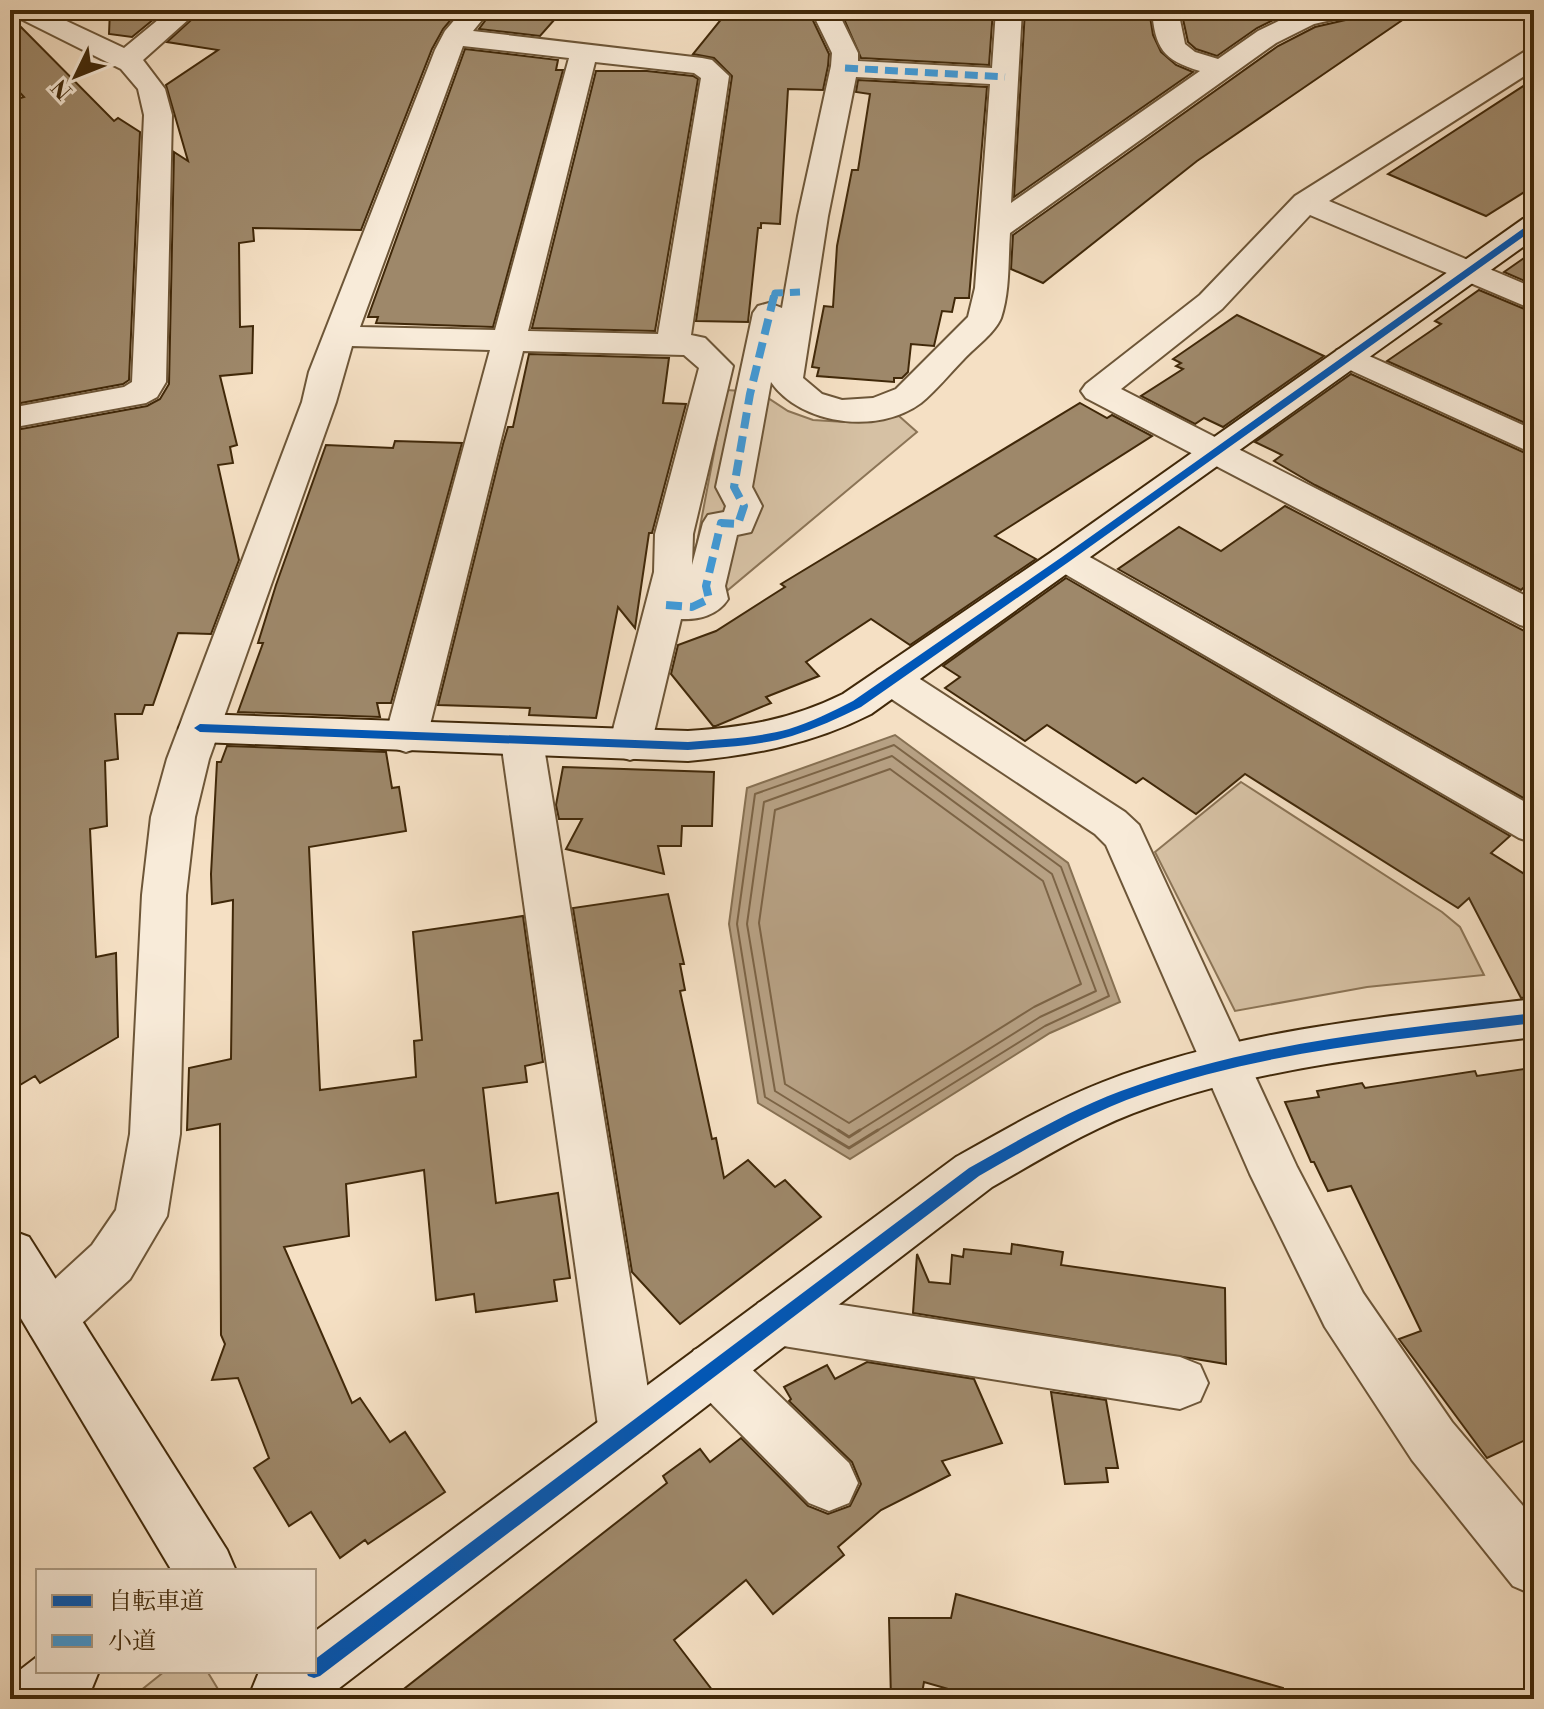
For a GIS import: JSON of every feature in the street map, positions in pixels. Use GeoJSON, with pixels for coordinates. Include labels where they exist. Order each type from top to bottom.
{"type":"FeatureCollection","features":[{"type":"Feature","properties":{"kind":"street"},"geometry":{"type":"LineString","coordinates":[[10,418],[134,396],[145,390],[149,382],[158,115],[150,84],[138,68],[22,10]]}},
{"type":"Feature","properties":{"kind":"street"},"geometry":{"type":"LineString","coordinates":[[126,60],[186,10]]}},
{"type":"Feature","properties":{"kind":"street"},"geometry":{"type":"LineString","coordinates":[[50,1318],[111,1262],[141,1216],[155,1134],[164,895],[173,817],[200,728],[340,336],[454,37],[477,10]]}},
{"type":"Feature","properties":{"kind":"street"},"geometry":{"type":"LineString","coordinates":[[824,10],[845,53],[845,68],[786,364],[786,379],[792,391],[820,406],[841,411],[895,404],[940,365],[984,320],[991,288],[1009,10]]}},
{"type":"Feature","properties":{"kind":"street"},"geometry":{"type":"LineString","coordinates":[[1165,10],[1168,42],[1174,49],[1184,56],[1221,69]]}},
{"type":"Feature","properties":{"kind":"street"},"geometry":{"type":"LineString","coordinates":[[995,229],[1285,26],[1344,10]]}},
{"type":"Feature","properties":{"kind":"street"},"geometry":{"type":"LineString","coordinates":[[454,37],[702,66],[715,76],[673,345]]}},
{"type":"Feature","properties":{"kind":"street"},"geometry":{"type":"LineString","coordinates":[[406,737],[584,52]]}},
{"type":"Feature","properties":{"kind":"street"},"geometry":{"type":"LineString","coordinates":[[1534,58],[1306,202],[1211,302],[1098,391],[1534,616]]}},
{"type":"Feature","properties":{"kind":"street"},"geometry":{"type":"LineString","coordinates":[[845,68],[1005,77]]}},
{"type":"Feature","properties":{"kind":"street"},"geometry":{"type":"LineString","coordinates":[[998,180],[1024,191],[1051,188]]}},
{"type":"Feature","properties":{"kind":"street"},"geometry":{"type":"LineString","coordinates":[[1306,202],[1534,300]]}},
{"type":"Feature","properties":{"kind":"street"},"geometry":{"type":"LineString","coordinates":[[200,728],[630,745],[739,742],[788,733],[827,719],[892,680],[1066,559],[1534,225]]}},
{"type":"Feature","properties":{"kind":"street"},"geometry":{"type":"LineString","coordinates":[[666,605],[692,607],[709,599],[706,586],[721,523],[738,524],[744,506],[734,487],[750,394],[775,293],[800,292]]}},
{"type":"Feature","properties":{"kind":"street"},"geometry":{"type":"LineString","coordinates":[[340,336],[693,345],[716,366],[674,534],[673,572],[666,605],[630,745]]}},
{"type":"Feature","properties":{"kind":"street"},"geometry":{"type":"LineString","coordinates":[[1349,357],[1534,443]]}},
{"type":"Feature","properties":{"kind":"street"},"geometry":{"type":"LineString","coordinates":[[1066,559],[1534,827]]}},
{"type":"Feature","properties":{"kind":"street"},"geometry":{"type":"LineString","coordinates":[[892,680],[1110,823],[1124,836],[1275,1174],[1344,1310],[1432,1441],[1534,1565]]}},
{"type":"Feature","properties":{"kind":"street"},"geometry":{"type":"LineString","coordinates":[[522,741],[627,1433]]}},
{"type":"Feature","properties":{"kind":"street"},"geometry":{"type":"LineString","coordinates":[[316,1663],[974,1172],[1055,1127],[1142,1089],[1228,1064],[1383,1037],[1533,1021]]}},
{"type":"Feature","properties":{"kind":"street"},"geometry":{"type":"LineString","coordinates":[[10,1253],[203,1569]]}},
{"type":"Feature","properties":{"kind":"street"},"geometry":{"type":"LineString","coordinates":[[777,1320],[1180,1383]]}},
{"type":"Feature","properties":{"kind":"street"},"geometry":{"type":"LineString","coordinates":[[713,1368],[829,1483]]}},
{"type":"Feature","properties":{"kind":"street"},"geometry":{"type":"LineString","coordinates":[[33,1699],[66,1673]]}},
{"type":"Feature","properties":{"kind":"shaded area"},"geometry":{"type":"Polygon","coordinates":[[[726,390],[759,392],[788,411],[813,420],[845,422],[899,416],[917,432],[728,590],[691,574],[726,390]]]}},
{"type":"Feature","properties":{"kind":"shaded area"},"geometry":{"type":"Polygon","coordinates":[[[1241,782],[1442,912],[1460,927],[1484,975],[1367,987],[1235,1011],[1155,852],[1241,782]]]}},
{"type":"Feature","properties":{"kind":"shaded area"},"geometry":{"type":"Polygon","coordinates":[[[162,1673],[208,1673],[224,1699],[130,1699],[162,1673]]]}},
{"type":"Feature","properties":{"kind":"water"},"geometry":{"type":"Polygon","coordinates":[[[895,735],[1068,863],[1120,1002],[1050,1033],[850,1159],[758,1103],[729,924],[747,788],[895,735]]]}},
{"type":"Feature","properties":{"kind":"building"},"geometry":{"type":"Polygon","coordinates":[[[110,10],[165,10],[132,37],[109,34],[110,10]]]}},
{"type":"Feature","properties":{"kind":"building"},"geometry":{"type":"Polygon","coordinates":[[[202,10],[459,10],[432,49],[361,230],[253,228],[254,241],[239,243],[240,327],[253,326],[252,373],[220,376],[237,445],[230,447],[233,463],[218,465],[239,560],[211,634],[178,633],[153,705],[145,705],[142,714],[115,714],[118,759],[105,761],[107,826],[90,829],[96,957],[116,953],[118,1037],[40,1083],[35,1076],[10,1091],[10,431],[147,406],[160,399],[169,384],[174,152],[188,161],[166,85],[218,50],[167,42],[202,10]]]}},
{"type":"Feature","properties":{"kind":"building"},"geometry":{"type":"Polygon","coordinates":[[[493,10],[563,10],[540,36],[479,29],[493,10]]]}},
{"type":"Feature","properties":{"kind":"building"},"geometry":{"type":"Polygon","coordinates":[[[754,10],[808,10],[829,54],[828,66],[823,90],[788,89],[780,224],[761,223],[761,228],[758,228],[748,322],[696,321],[732,76],[714,58],[693,54],[727,12],[750,15],[754,10]]]}},
{"type":"Feature","properties":{"kind":"building"},"geometry":{"type":"Polygon","coordinates":[[[840,10],[993,10],[989,65],[861,58],[840,10]]]}},
{"type":"Feature","properties":{"kind":"building"},"geometry":{"type":"Polygon","coordinates":[[[1025,10],[1149,10],[1153,35],[1161,52],[1176,65],[1193,72],[1014,197],[1025,10]]]}},
{"type":"Feature","properties":{"kind":"building"},"geometry":{"type":"Polygon","coordinates":[[[1181,10],[1294,10],[1257,28],[1217,56],[1196,49],[1188,42],[1181,10]]]}},
{"type":"Feature","properties":{"kind":"building"},"geometry":{"type":"Polygon","coordinates":[[[1360,10],[1417,10],[1197,161],[1043,283],[1011,269],[1013,235],[1278,46],[1315,27],[1354,18],[1360,10]]]}},
{"type":"Feature","properties":{"kind":"building"},"geometry":{"type":"Polygon","coordinates":[[[10,16],[114,121],[118,118],[140,132],[129,380],[123,384],[10,405],[10,101],[24,97],[10,82],[10,16]]]}},
{"type":"Feature","properties":{"kind":"building"},"geometry":{"type":"Polygon","coordinates":[[[465,49],[558,60],[556,70],[563,70],[493,327],[376,323],[378,317],[368,317],[465,49]]]}},
{"type":"Feature","properties":{"kind":"building"},"geometry":{"type":"Polygon","coordinates":[[[596,71],[647,71],[698,79],[655,331],[532,328],[596,71]]]}},
{"type":"Feature","properties":{"kind":"building"},"geometry":{"type":"Polygon","coordinates":[[[1534,79],[1534,186],[1486,216],[1388,174],[1534,79]]]}},
{"type":"Feature","properties":{"kind":"building"},"geometry":{"type":"Polygon","coordinates":[[[858,80],[987,87],[969,298],[955,298],[952,312],[942,311],[934,346],[911,344],[908,372],[902,378],[894,378],[894,382],[817,376],[819,368],[812,367],[824,306],[833,307],[837,246],[852,170],[858,170],[870,94],[856,92],[858,80]]]}},
{"type":"Feature","properties":{"kind":"building"},"geometry":{"type":"Polygon","coordinates":[[[1534,251],[1534,285],[1504,272],[1534,251]]]}},
{"type":"Feature","properties":{"kind":"building"},"geometry":{"type":"Polygon","coordinates":[[[1479,290],[1534,313],[1534,427],[1387,361],[1441,324],[1435,321],[1479,290]]]}},
{"type":"Feature","properties":{"kind":"building"},"geometry":{"type":"Polygon","coordinates":[[[1237,315],[1324,356],[1223,427],[1204,418],[1195,424],[1141,396],[1183,369],[1176,366],[1181,363],[1173,359],[1237,315]]]}},
{"type":"Feature","properties":{"kind":"building"},"geometry":{"type":"Polygon","coordinates":[[[529,354],[669,358],[663,403],[686,404],[652,533],[649,533],[635,628],[618,607],[596,718],[529,715],[530,708],[438,705],[503,444],[508,427],[513,427],[529,354]]]}},
{"type":"Feature","properties":{"kind":"building"},"geometry":{"type":"Polygon","coordinates":[[[1351,374],[1534,457],[1534,578],[1521,590],[1315,485],[1274,461],[1282,455],[1255,442],[1351,374]]]}},
{"type":"Feature","properties":{"kind":"building"},"geometry":{"type":"Polygon","coordinates":[[[1080,403],[1107,418],[1112,415],[1152,436],[995,536],[1036,559],[910,645],[871,619],[806,662],[819,676],[766,697],[771,703],[716,726],[671,674],[678,645],[716,631],[785,587],[781,584],[1080,403]]]}},
{"type":"Feature","properties":{"kind":"building"},"geometry":{"type":"Polygon","coordinates":[[[395,441],[462,443],[391,703],[377,703],[380,717],[238,712],[263,643],[258,643],[276,585],[326,445],[393,448],[395,441]]]}},
{"type":"Feature","properties":{"kind":"building"},"geometry":{"type":"Polygon","coordinates":[[[1285,506],[1534,636],[1534,804],[1118,569],[1179,527],[1221,551],[1285,506]]]}},
{"type":"Feature","properties":{"kind":"building"},"geometry":{"type":"Polygon","coordinates":[[[1066,578],[1510,836],[1491,853],[1534,880],[1534,996],[1521,998],[1469,898],[1458,908],[1245,774],[1196,814],[1143,778],[1136,783],[1047,725],[1025,741],[945,688],[960,677],[943,666],[1066,578]]]}},
{"type":"Feature","properties":{"kind":"building"},"geometry":{"type":"Polygon","coordinates":[[[227,746],[386,752],[392,788],[399,787],[406,831],[309,847],[320,1090],[416,1077],[414,1041],[422,1040],[413,932],[523,916],[543,1062],[525,1066],[527,1082],[483,1088],[496,1203],[558,1193],[570,1278],[554,1280],[557,1301],[476,1312],[474,1294],[436,1300],[424,1170],[346,1184],[349,1236],[284,1247],[352,1403],[360,1398],[390,1442],[405,1432],[445,1492],[368,1544],[365,1540],[340,1558],[311,1512],[289,1526],[254,1468],[269,1458],[238,1378],[212,1380],[225,1344],[221,1335],[220,1124],[187,1130],[189,1068],[231,1059],[233,900],[212,904],[211,874],[217,762],[221,762],[227,746]]]}},
{"type":"Feature","properties":{"kind":"building"},"geometry":{"type":"Polygon","coordinates":[[[563,767],[714,772],[712,826],[682,826],[681,846],[658,846],[664,874],[566,849],[582,819],[559,819],[556,805],[563,767]]]}},
{"type":"Feature","properties":{"kind":"building"},"geometry":{"type":"Polygon","coordinates":[[[668,894],[684,964],[680,964],[685,990],[680,991],[712,1139],[716,1138],[724,1178],[748,1160],[775,1187],[785,1180],[821,1217],[680,1324],[632,1272],[573,908],[668,894]]]}},
{"type":"Feature","properties":{"kind":"building"},"geometry":{"type":"Polygon","coordinates":[[[1524,1069],[1534,1089],[1534,1436],[1487,1458],[1399,1339],[1421,1331],[1351,1186],[1328,1191],[1314,1162],[1311,1162],[1285,1102],[1319,1097],[1317,1091],[1362,1083],[1365,1088],[1475,1071],[1477,1076],[1524,1069]]]}},
{"type":"Feature","properties":{"kind":"building"},"geometry":{"type":"Polygon","coordinates":[[[1012,1244],[1063,1252],[1061,1265],[1225,1288],[1226,1364],[913,1313],[917,1254],[929,1282],[950,1284],[952,1255],[963,1257],[964,1249],[1011,1254],[1012,1244]]]}},
{"type":"Feature","properties":{"kind":"building"},"geometry":{"type":"Polygon","coordinates":[[[867,1362],[974,1379],[1002,1443],[942,1461],[950,1475],[881,1510],[838,1547],[844,1555],[773,1614],[746,1580],[674,1640],[719,1699],[391,1699],[667,1483],[663,1476],[700,1449],[710,1462],[741,1438],[808,1506],[828,1514],[850,1506],[861,1484],[852,1462],[789,1401],[791,1399],[784,1387],[827,1365],[835,1379],[867,1362]]]}},
{"type":"Feature","properties":{"kind":"building"},"geometry":{"type":"Polygon","coordinates":[[[1051,1392],[1106,1400],[1118,1468],[1106,1468],[1108,1482],[1065,1484],[1051,1392]]]}},
{"type":"Feature","properties":{"kind":"building"},"geometry":{"type":"Polygon","coordinates":[[[956,1594],[1283,1688],[1282,1699],[983,1699],[924,1682],[921,1699],[891,1699],[889,1618],[951,1618],[956,1594]]]}},
{"type":"Feature","properties":{"kind":"marked path"},"geometry":{"type":"LineString","coordinates":[[845,68],[1005,77]]}},
{"type":"Feature","properties":{"kind":"marked path"},"geometry":{"type":"LineString","coordinates":[[666,605],[692,607],[709,599],[706,586],[721,523],[738,524],[744,506],[734,487],[750,394],[775,293],[800,292]]}},
{"type":"Feature","properties":{"kind":"cycle path"},"geometry":{"type":"LineString","coordinates":[[200,728],[688,746],[739,742],[788,733],[827,719],[857,704],[1066,559],[1534,225]]}},
{"type":"Feature","properties":{"kind":"cycle path"},"geometry":{"type":"LineString","coordinates":[[316,1668],[974,1172],[1036,1137],[1122,1096],[1240,1062],[1337,1044],[1534,1018]]}}]}
